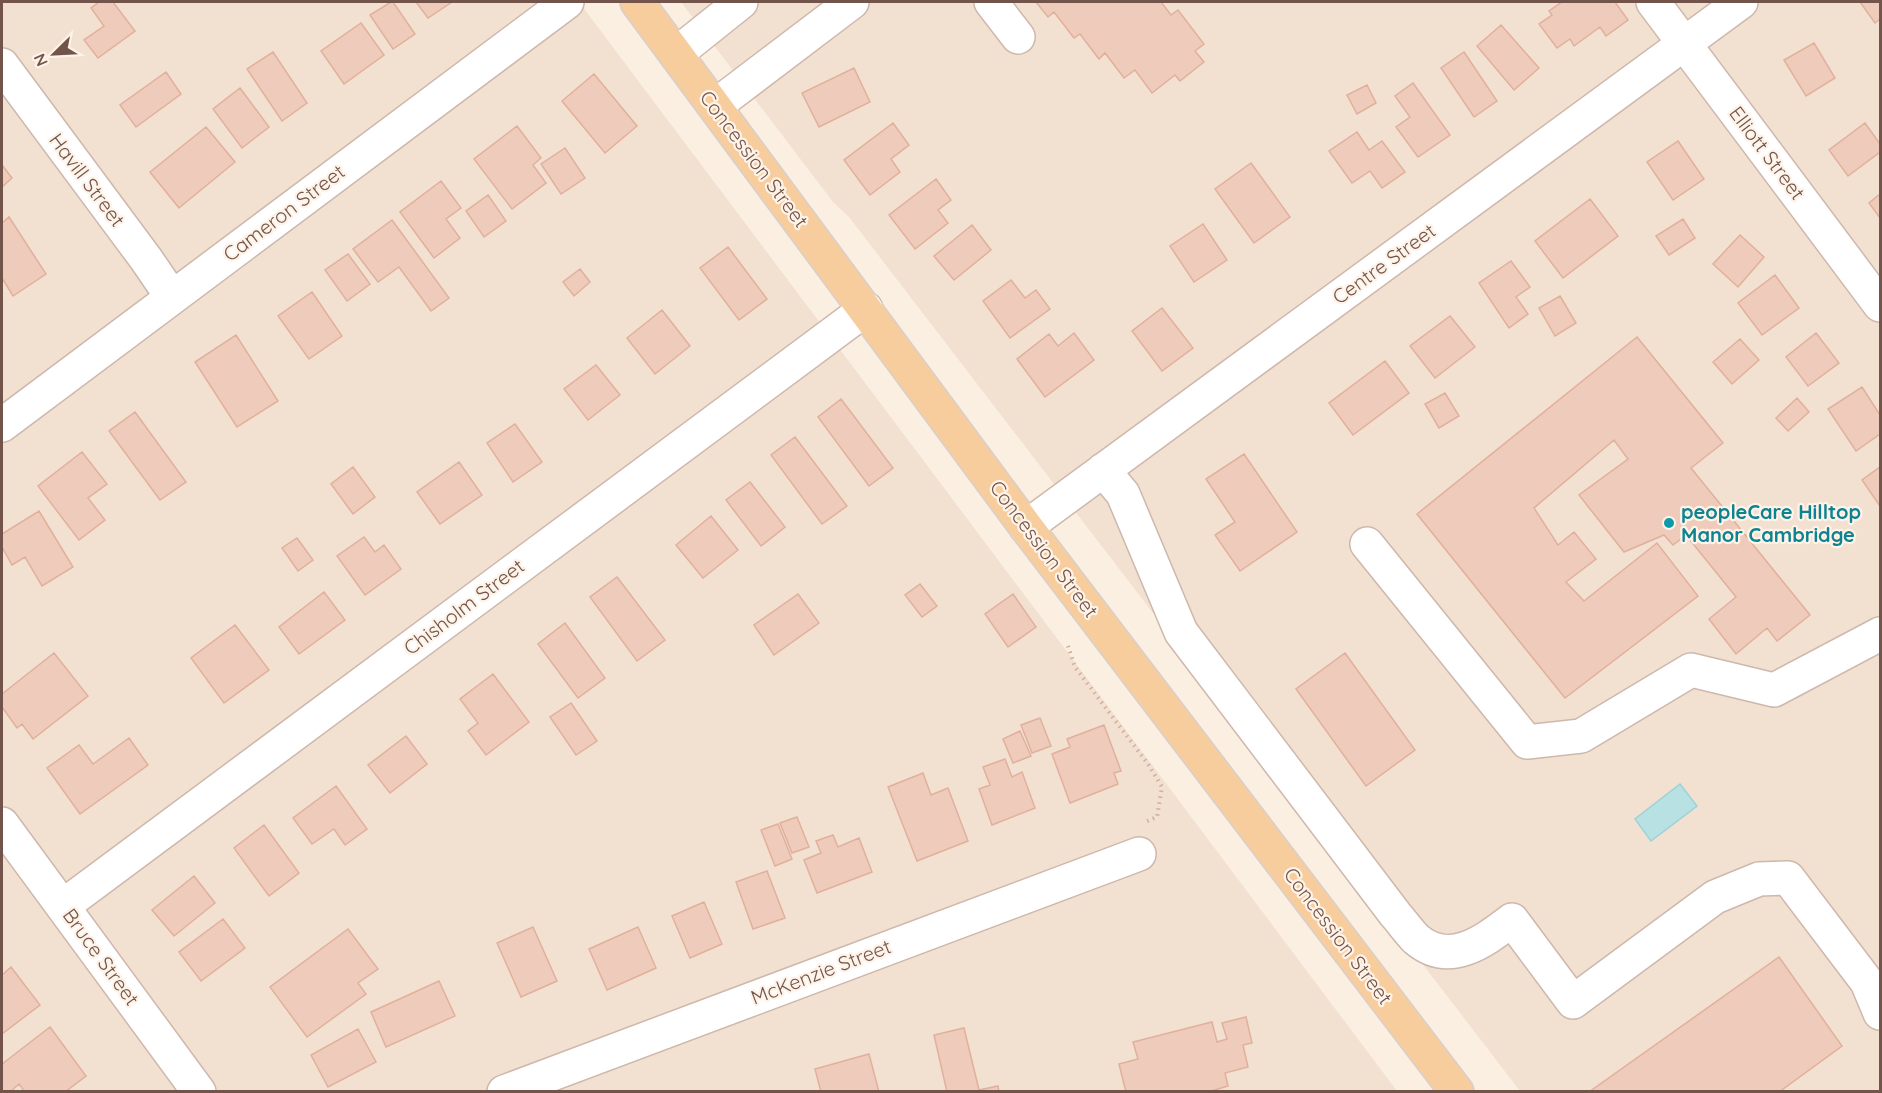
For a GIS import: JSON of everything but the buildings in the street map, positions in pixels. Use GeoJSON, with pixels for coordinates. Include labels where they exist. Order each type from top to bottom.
{"type":"FeatureCollection","features":[{"type":"Feature","properties":{"kind":"main road","name":"Concession Street"},"geometry":{"type":"LineString","coordinates":[[637,2],[1026,527],[1457,1092]]}},
{"type":"Feature","properties":{"kind":"street","name":"Cameron Street"},"geometry":{"type":"LineString","coordinates":[[2,425],[567,2]]}},
{"type":"Feature","properties":{"kind":"street"},"geometry":{"type":"LineString","coordinates":[[676,54],[741,2]]}},
{"type":"Feature","properties":{"kind":"street"},"geometry":{"type":"LineString","coordinates":[[715,106],[852,2]]}},
{"type":"Feature","properties":{"kind":"street"},"geometry":{"type":"LineString","coordinates":[[991,2],[1018,37]]}},
{"type":"Feature","properties":{"kind":"street","name":"Elliott Street"},"geometry":{"type":"LineString","coordinates":[[1653,2],[1881,305]]}},
{"type":"Feature","properties":{"kind":"street","name":"Centre Street"},"geometry":{"type":"LineString","coordinates":[[1026,527],[1741,2]]}},
{"type":"Feature","properties":{"kind":"street","name":"Havill Street"},"geometry":{"type":"LineString","coordinates":[[2,65],[172,297]]}},
{"type":"Feature","properties":{"kind":"street","name":"Chisholm Street"},"geometry":{"type":"LineString","coordinates":[[63,906],[866,309]]}},
{"type":"Feature","properties":{"kind":"street"},"geometry":{"type":"LineString","coordinates":[[1103,470],[1122,494],[1181,632],[1417,940],[1437,952],[1455,952],[1482,942],[1512,920],[1572,1002],[1715,897],[1759,879],[1788,878],[1867,982],[1881,1013]]}},
{"type":"Feature","properties":{"kind":"street"},"geometry":{"type":"LineString","coordinates":[[1367,544],[1527,742],[1581,736],[1690,670],[1774,690],[1881,634]]}},
{"type":"Feature","properties":{"kind":"street","name":"Bruce Street"},"geometry":{"type":"LineString","coordinates":[[2,824],[199,1092]]}},
{"type":"Feature","properties":{"kind":"street","name":"McKenzie Street"},"geometry":{"type":"LineString","coordinates":[[504,1092],[1139,839]]}},
{"type":"Feature","properties":{"kind":"path"},"geometry":{"type":"LineString","coordinates":[[1068,646],[1075,667],[1148,764],[1162,788],[1157,817],[1139,839]]}},
{"type":"Feature","properties":{"kind":"shaded area"},"geometry":{"type":"Polygon","coordinates":[[[2,2],[579,2],[1397,1091],[2,1092],[2,2]]]}},
{"type":"Feature","properties":{"kind":"shaded area"},"geometry":{"type":"Polygon","coordinates":[[[681,2],[1880,2],[1880,1091],[1520,1091],[849,217],[833,202],[681,2]]]}},
{"type":"Feature","properties":{"kind":"water"},"geometry":{"type":"Polygon","coordinates":[[[1680,784],[1697,806],[1651,841],[1635,819],[1680,784]]]}},
{"type":"Feature","properties":{"kind":"place","name":"peopleCare Hilltop Manor Cambridge"},"geometry":{"type":"Point","coordinates":[1669,523]}}]}
